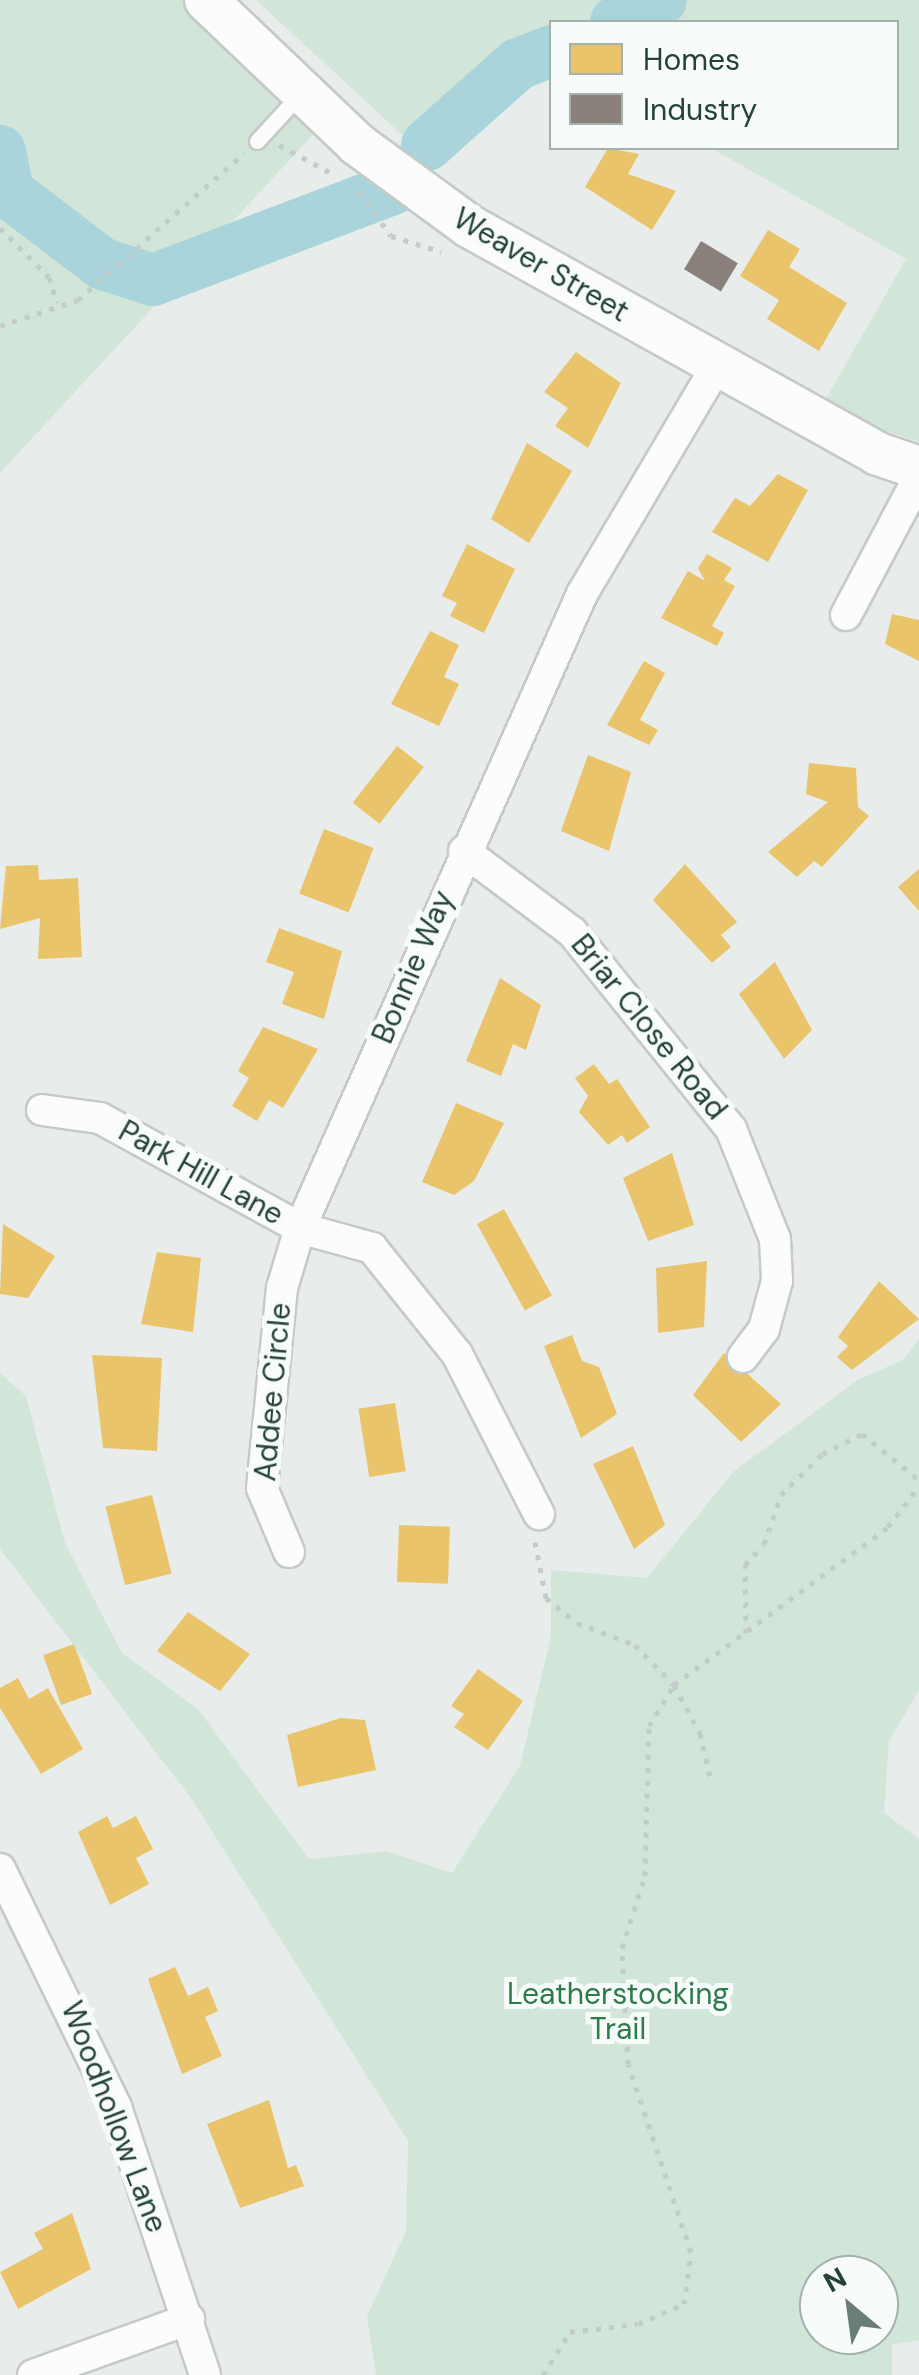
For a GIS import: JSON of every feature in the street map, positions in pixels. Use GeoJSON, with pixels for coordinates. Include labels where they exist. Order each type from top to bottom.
{"type":"FeatureCollection","features":[{"type":"Feature","properties":{"kind":"main road","name":"Weaver Street"},"geometry":{"type":"LineString","coordinates":[[206,0],[301,93],[469,226],[717,366],[919,468]]}},
{"type":"Feature","properties":{"kind":"street","name":"Bonnie Way"},"geometry":{"type":"LineString","coordinates":[[300,1228],[582,594],[717,366]]}},
{"type":"Feature","properties":{"kind":"street"},"geometry":{"type":"LineString","coordinates":[[846,615],[919,477]]}},
{"type":"Feature","properties":{"kind":"street","name":"Briar Close Road"},"geometry":{"type":"LineString","coordinates":[[464,852],[572,932],[731,1129],[776,1240],[772,1297],[743,1357]]}},
{"type":"Feature","properties":{"kind":"street","name":"Park Hill Lane"},"geometry":{"type":"LineString","coordinates":[[42,1110],[72,1110],[140,1136],[300,1228]]}},
{"type":"Feature","properties":{"kind":"street"},"geometry":{"type":"LineString","coordinates":[[300,1228],[372,1248],[392,1267],[457,1354],[537,1525]]}},
{"type":"Feature","properties":{"kind":"street","name":"Addee Circle"},"geometry":{"type":"LineString","coordinates":[[289,1552],[262,1488],[282,1288],[300,1228]]}},
{"type":"Feature","properties":{"kind":"street","name":"Woodhollow Lane"},"geometry":{"type":"LineString","coordinates":[[0,1870],[86,2034],[189,2319],[205,2375]]}},
{"type":"Feature","properties":{"kind":"street"},"geometry":{"type":"LineString","coordinates":[[34,2375],[189,2319]]}},
{"type":"Feature","properties":{"kind":"lane"},"geometry":{"type":"LineString","coordinates":[[257,141],[301,93]]}},
{"type":"Feature","properties":{"kind":"path"},"geometry":{"type":"LineString","coordinates":[[0,326],[93,286],[257,141],[344,178]]}},
{"type":"Feature","properties":{"kind":"path"},"geometry":{"type":"LineString","coordinates":[[356,184],[370,215]]}},
{"type":"Feature","properties":{"kind":"path"},"geometry":{"type":"LineString","coordinates":[[0,228],[49,277],[57,303]]}},
{"type":"Feature","properties":{"kind":"path"},"geometry":{"type":"LineString","coordinates":[[543,2375],[570,2332],[638,2324],[684,2304],[691,2252],[628,2064],[622,1948],[645,1876],[649,1726],[674,1685],[746,1633],[888,1527],[919,1483],[862,1434],[822,1454],[782,1494],[764,1544],[746,1565],[746,1633]]}},
{"type":"Feature","properties":{"kind":"path"},"geometry":{"type":"LineString","coordinates":[[537,1525],[546,1598],[613,1641],[635,1645],[674,1685],[700,1733],[711,1781]]}},
{"type":"Feature","properties":{"kind":"green space"},"geometry":{"type":"Polygon","coordinates":[[[0,0],[194,0],[322,125],[0,473],[0,0]]]}},
{"type":"Feature","properties":{"kind":"green space"},"geometry":{"type":"Polygon","coordinates":[[[256,0],[919,0],[919,442],[820,409],[906,259],[715,150],[899,150],[899,20],[549,20],[549,75],[535,73],[436,166],[256,0]]]}},
{"type":"Feature","properties":{"kind":"green space","name":"Leatherstocking Trail"},"geometry":{"type":"Polygon","coordinates":[[[919,1339],[919,1690],[889,1741],[884,1813],[919,1839],[919,2340],[899,2344],[899,2255],[799,2255],[799,2355],[892,2355],[892,2375],[376,2375],[367,2316],[406,2231],[408,2141],[191,1798],[0,1549],[0,1373],[26,1396],[65,1543],[122,1653],[198,1709],[309,1859],[387,1851],[452,1873],[520,1766],[551,1636],[551,1570],[647,1578],[734,1471],[859,1379],[903,1360],[919,1339]]]}},
{"type":"Feature","properties":{"kind":"building: Homes"},"geometry":{"type":"Polygon","coordinates":[[[607,150],[618,150],[639,154],[628,174],[676,191],[652,230],[585,187],[607,150]]]}},
{"type":"Feature","properties":{"kind":"building: Homes"},"geometry":{"type":"Polygon","coordinates":[[[768,230],[800,249],[789,267],[847,303],[819,351],[767,319],[779,300],[740,276],[768,230]]]}},
{"type":"Feature","properties":{"kind":"building: Homes"},"geometry":{"type":"Polygon","coordinates":[[[576,352],[621,383],[588,448],[555,426],[568,408],[544,392],[576,352]]]}},
{"type":"Feature","properties":{"kind":"building: Homes"},"geometry":{"type":"Polygon","coordinates":[[[527,443],[572,471],[529,543],[491,519],[527,443]]]}},
{"type":"Feature","properties":{"kind":"building: Homes"},"geometry":{"type":"Polygon","coordinates":[[[778,474],[808,490],[768,562],[712,532],[735,498],[750,506],[778,474]]]}},
{"type":"Feature","properties":{"kind":"building: Homes"},"geometry":{"type":"Polygon","coordinates":[[[467,544],[515,569],[484,633],[450,616],[457,603],[442,596],[467,544]]]}},
{"type":"Feature","properties":{"kind":"building: Homes"},"geometry":{"type":"Polygon","coordinates":[[[707,554],[732,568],[724,580],[735,586],[712,626],[724,633],[717,646],[661,618],[688,571],[705,581],[698,568],[707,554]]]}},
{"type":"Feature","properties":{"kind":"building: Homes"},"geometry":{"type":"Polygon","coordinates":[[[892,614],[919,620],[919,661],[885,644],[892,614]]]}},
{"type":"Feature","properties":{"kind":"building: Homes"},"geometry":{"type":"Polygon","coordinates":[[[430,631],[459,645],[444,677],[459,684],[439,726],[391,704],[430,631]]]}},
{"type":"Feature","properties":{"kind":"building: Homes"},"geometry":{"type":"Polygon","coordinates":[[[644,661],[665,673],[640,720],[658,730],[649,745],[607,725],[644,661]]]}},
{"type":"Feature","properties":{"kind":"building: Homes"},"geometry":{"type":"Polygon","coordinates":[[[397,746],[424,767],[379,824],[353,803],[397,746]]]}},
{"type":"Feature","properties":{"kind":"building: Homes"},"geometry":{"type":"Polygon","coordinates":[[[588,755],[631,772],[609,851],[561,831],[588,755]]]}},
{"type":"Feature","properties":{"kind":"building: Homes"},"geometry":{"type":"Polygon","coordinates":[[[809,763],[856,768],[858,807],[869,816],[822,867],[814,861],[797,877],[768,852],[828,802],[806,794],[809,763]]]}},
{"type":"Feature","properties":{"kind":"building: Homes"},"geometry":{"type":"Polygon","coordinates":[[[324,829],[373,848],[349,912],[299,893],[324,829]]]}},
{"type":"Feature","properties":{"kind":"building: Homes"},"geometry":{"type":"Polygon","coordinates":[[[685,864],[737,922],[721,935],[731,947],[712,963],[653,900],[685,864]]]}},
{"type":"Feature","properties":{"kind":"building: Homes"},"geometry":{"type":"Polygon","coordinates":[[[38,865],[39,880],[78,878],[82,957],[38,959],[40,918],[0,929],[6,866],[38,865]]]}},
{"type":"Feature","properties":{"kind":"building: Homes"},"geometry":{"type":"Polygon","coordinates":[[[919,869],[919,911],[898,887],[919,869]]]}},
{"type":"Feature","properties":{"kind":"building: Homes"},"geometry":{"type":"Polygon","coordinates":[[[279,928],[342,951],[324,1019],[282,1004],[294,972],[266,962],[279,928]]]}},
{"type":"Feature","properties":{"kind":"building: Homes"},"geometry":{"type":"Polygon","coordinates":[[[775,962],[812,1030],[784,1059],[739,994],[775,962]]]}},
{"type":"Feature","properties":{"kind":"building: Homes"},"geometry":{"type":"Polygon","coordinates":[[[500,978],[541,1005],[526,1050],[513,1044],[501,1076],[466,1061],[500,978]]]}},
{"type":"Feature","properties":{"kind":"building: Homes"},"geometry":{"type":"Polygon","coordinates":[[[263,1027],[318,1049],[283,1108],[269,1100],[257,1121],[232,1106],[249,1078],[238,1071],[263,1027]]]}},
{"type":"Feature","properties":{"kind":"building: Homes"},"geometry":{"type":"Polygon","coordinates":[[[594,1064],[609,1084],[617,1079],[650,1127],[627,1143],[622,1135],[608,1145],[579,1112],[588,1096],[575,1078],[594,1064]]]}},
{"type":"Feature","properties":{"kind":"building: Homes"},"geometry":{"type":"Polygon","coordinates":[[[456,1103],[504,1123],[474,1181],[454,1195],[422,1182],[456,1103]]]}},
{"type":"Feature","properties":{"kind":"building: Homes"},"geometry":{"type":"Polygon","coordinates":[[[672,1153],[694,1225],[648,1241],[623,1178],[672,1153]]]}},
{"type":"Feature","properties":{"kind":"building: Homes"},"geometry":{"type":"Polygon","coordinates":[[[504,1209],[552,1296],[525,1311],[477,1224],[504,1209]]]}},
{"type":"Feature","properties":{"kind":"building: Homes"},"geometry":{"type":"Polygon","coordinates":[[[3,1224],[55,1256],[28,1298],[0,1294],[3,1224]]]}},
{"type":"Feature","properties":{"kind":"building: Homes"},"geometry":{"type":"Polygon","coordinates":[[[157,1252],[201,1258],[193,1332],[141,1324],[157,1252]]]}},
{"type":"Feature","properties":{"kind":"building: Homes"},"geometry":{"type":"Polygon","coordinates":[[[707,1261],[704,1327],[658,1333],[656,1268],[707,1261]]]}},
{"type":"Feature","properties":{"kind":"building: Homes"},"geometry":{"type":"Polygon","coordinates":[[[879,1281],[919,1319],[852,1370],[837,1357],[848,1346],[838,1337],[879,1281]]]}},
{"type":"Feature","properties":{"kind":"building: Homes"},"geometry":{"type":"Polygon","coordinates":[[[572,1335],[582,1361],[599,1367],[617,1414],[581,1438],[544,1346],[572,1335]]]}},
{"type":"Feature","properties":{"kind":"building: Homes"},"geometry":{"type":"Polygon","coordinates":[[[724,1353],[781,1404],[741,1442],[693,1395],[724,1353]]]}},
{"type":"Feature","properties":{"kind":"building: Homes"},"geometry":{"type":"Polygon","coordinates":[[[92,1355],[162,1358],[157,1451],[103,1448],[92,1355]]]}},
{"type":"Feature","properties":{"kind":"building: Homes"},"geometry":{"type":"Polygon","coordinates":[[[395,1403],[406,1471],[369,1477],[358,1409],[395,1403]]]}},
{"type":"Feature","properties":{"kind":"building: Homes"},"geometry":{"type":"Polygon","coordinates":[[[633,1446],[665,1525],[634,1549],[593,1464],[633,1446]]]}},
{"type":"Feature","properties":{"kind":"building: Homes"},"geometry":{"type":"Polygon","coordinates":[[[152,1495],[172,1574],[125,1585],[105,1507],[152,1495]]]}},
{"type":"Feature","properties":{"kind":"building: Homes"},"geometry":{"type":"Polygon","coordinates":[[[399,1525],[450,1527],[448,1584],[397,1582],[399,1525]]]}},
{"type":"Feature","properties":{"kind":"building: Homes"},"geometry":{"type":"Polygon","coordinates":[[[188,1612],[250,1654],[220,1691],[157,1651],[188,1612]]]}},
{"type":"Feature","properties":{"kind":"building: Homes"},"geometry":{"type":"Polygon","coordinates":[[[74,1644],[92,1694],[61,1705],[43,1655],[74,1644]]]}},
{"type":"Feature","properties":{"kind":"building: Homes"},"geometry":{"type":"Polygon","coordinates":[[[478,1669],[523,1701],[488,1750],[454,1727],[464,1714],[451,1706],[478,1669]]]}},
{"type":"Feature","properties":{"kind":"building: Homes"},"geometry":{"type":"Polygon","coordinates":[[[18,1678],[29,1699],[48,1688],[83,1749],[41,1774],[0,1708],[0,1688],[18,1678]]]}},
{"type":"Feature","properties":{"kind":"building: Homes"},"geometry":{"type":"Polygon","coordinates":[[[341,1718],[365,1720],[376,1770],[298,1787],[287,1735],[341,1718]]]}},
{"type":"Feature","properties":{"kind":"building: Homes"},"geometry":{"type":"Polygon","coordinates":[[[107,1816],[113,1828],[136,1816],[153,1849],[136,1858],[149,1884],[110,1905],[78,1832],[107,1816]]]}},
{"type":"Feature","properties":{"kind":"building: Homes"},"geometry":{"type":"Polygon","coordinates":[[[175,1967],[188,1996],[208,1987],[218,2011],[205,2017],[222,2056],[182,2074],[148,1979],[175,1967]]]}},
{"type":"Feature","properties":{"kind":"building: Homes"},"geometry":{"type":"Polygon","coordinates":[[[269,2100],[288,2168],[296,2165],[304,2186],[240,2208],[207,2124],[269,2100]]]}},
{"type":"Feature","properties":{"kind":"building: Homes"},"geometry":{"type":"Polygon","coordinates":[[[72,2213],[91,2269],[18,2309],[0,2272],[43,2249],[34,2233],[72,2213]]]}},
{"type":"Feature","properties":{"kind":"building: Industry"},"geometry":{"type":"Polygon","coordinates":[[[701,241],[738,263],[721,291],[684,269],[701,241]]]}},
{"type":"Feature","properties":{"kind":"waterway"},"geometry":{"type":"LineString","coordinates":[[620,20],[661,0]]}},
{"type":"Feature","properties":{"kind":"waterway"},"geometry":{"type":"LineString","coordinates":[[427,145],[518,64],[549,52]]}},
{"type":"Feature","properties":{"kind":"waterway"},"geometry":{"type":"LineString","coordinates":[[0,151],[8,192],[103,264],[153,280],[393,189]]}}]}
